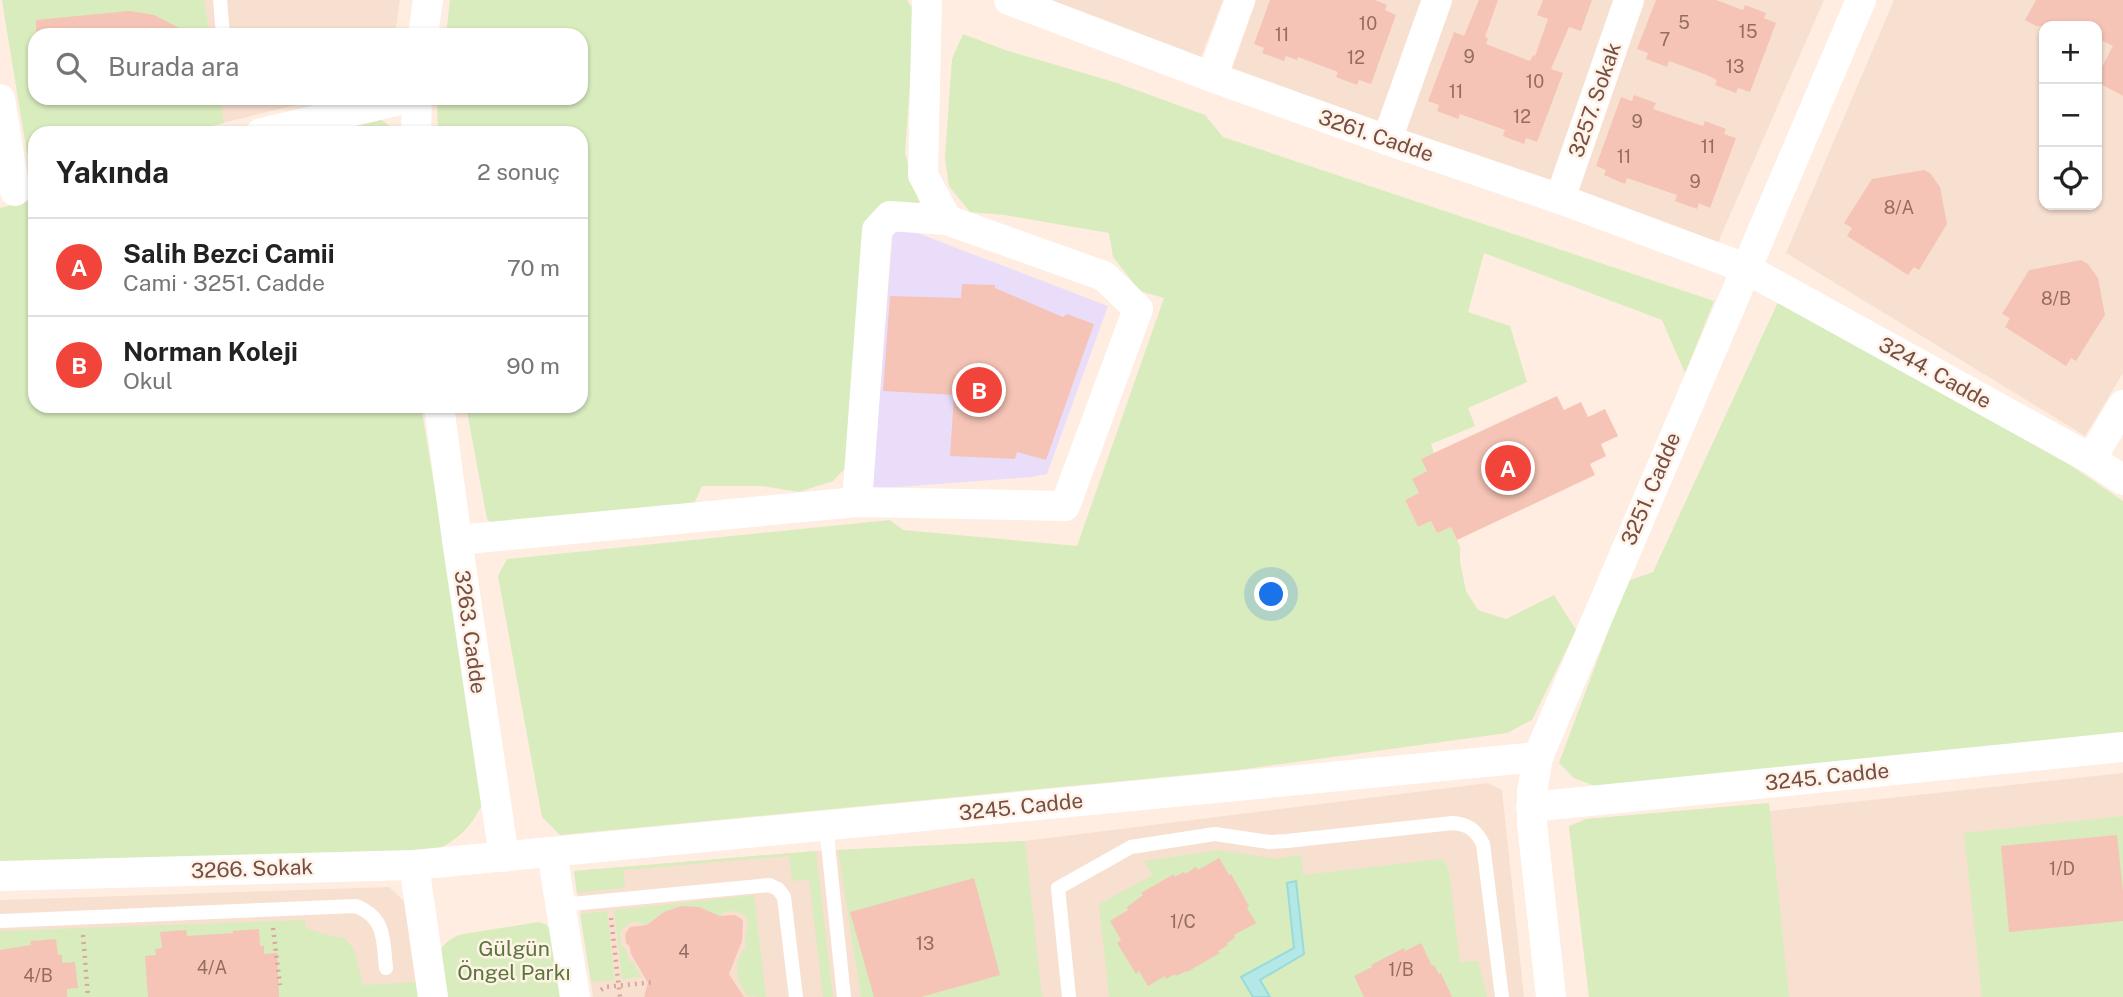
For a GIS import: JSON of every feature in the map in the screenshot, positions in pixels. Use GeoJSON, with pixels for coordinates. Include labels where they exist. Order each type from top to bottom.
{"type":"FeatureCollection","features":[{"type":"Feature","properties":{"kind":"street"},"geometry":{"type":"LineString","coordinates":[[424,28],[428,0]]}},
{"type":"Feature","properties":{"kind":"street"},"geometry":{"type":"LineString","coordinates":[[928,0],[923,175],[947,220]]}},
{"type":"Feature","properties":{"kind":"street","name":"3261. Cadde"},"geometry":{"type":"LineString","coordinates":[[1009,0],[1212,77],[1560,199],[1745,268]]}},
{"type":"Feature","properties":{"kind":"street"},"geometry":{"type":"LineString","coordinates":[[1212,77],[1240,0]]}},
{"type":"Feature","properties":{"kind":"street"},"geometry":{"type":"LineString","coordinates":[[1387,140],[1437,0]]}},
{"type":"Feature","properties":{"kind":"street","name":"3257. Sokak"},"geometry":{"type":"LineString","coordinates":[[1560,199],[1629,0]]}},
{"type":"Feature","properties":{"kind":"street","name":"3251. Cadde"},"geometry":{"type":"LineString","coordinates":[[1551,997],[1531,807],[1538,757],[1861,0]]}},
{"type":"Feature","properties":{"kind":"street"},"geometry":{"type":"LineString","coordinates":[[0,99],[17,191]]}},
{"type":"Feature","properties":{"kind":"street"},"geometry":{"type":"LineString","coordinates":[[291,126],[379,105]]}},
{"type":"Feature","properties":{"kind":"street"},"geometry":{"type":"LineString","coordinates":[[416,126],[417,105]]}},
{"type":"Feature","properties":{"kind":"street"},"geometry":{"type":"LineString","coordinates":[[457,540],[857,502],[1065,506],[1138,309],[1104,276],[947,220],[890,216],[877,230],[857,502]]}},
{"type":"Feature","properties":{"kind":"street","name":"3244. Cadde"},"geometry":{"type":"LineString","coordinates":[[1745,268],[2091,459],[2123,480]]}},
{"type":"Feature","properties":{"kind":"street"},"geometry":{"type":"LineString","coordinates":[[2091,459],[2123,405]]}},
{"type":"Feature","properties":{"kind":"street","name":"3263. Cadde"},"geometry":{"type":"LineString","coordinates":[[440,413],[504,857]]}},
{"type":"Feature","properties":{"kind":"street","name":"3245. Cadde"},"geometry":{"type":"LineString","coordinates":[[1531,807],[2123,747]]}},
{"type":"Feature","properties":{"kind":"street","name":"3245. Cadde"},"geometry":{"type":"LineString","coordinates":[[504,857],[1538,757]]}},
{"type":"Feature","properties":{"kind":"street"},"geometry":{"type":"LineString","coordinates":[[552,852],[561,905],[584,995]]}},
{"type":"Feature","properties":{"kind":"street","name":"3266. Sokak"},"geometry":{"type":"LineString","coordinates":[[0,876],[414,865],[504,857]]}},
{"type":"Feature","properties":{"kind":"street"},"geometry":{"type":"LineString","coordinates":[[414,865],[433,997]]}},
{"type":"Feature","properties":{"kind":"lane"},"geometry":{"type":"LineString","coordinates":[[220,0],[222,28]]}},
{"type":"Feature","properties":{"kind":"lane"},"geometry":{"type":"LineString","coordinates":[[1069,997],[1058,888],[1131,847],[1215,834],[1269,842],[1453,822],[1469,826],[1478,834],[1483,844],[1502,997]]}},
{"type":"Feature","properties":{"kind":"lane"},"geometry":{"type":"LineString","coordinates":[[826,826],[844,997]]}},
{"type":"Feature","properties":{"kind":"lane"},"geometry":{"type":"LineString","coordinates":[[561,905],[769,885],[778,889],[784,897],[796,997]]}},
{"type":"Feature","properties":{"kind":"lane"},"geometry":{"type":"LineString","coordinates":[[0,921],[356,906],[369,911],[383,932],[386,968]]}},
{"type":"Feature","properties":{"kind":"path"},"geometry":{"type":"LineString","coordinates":[[608,900],[620,997]]}},
{"type":"Feature","properties":{"kind":"path"},"geometry":{"type":"LineString","coordinates":[[271,910],[280,985]]}},
{"type":"Feature","properties":{"kind":"path"},"geometry":{"type":"LineString","coordinates":[[82,918],[88,997]]}},
{"type":"Feature","properties":{"kind":"path"},"geometry":{"type":"LineString","coordinates":[[584,995],[598,992],[605,987],[655,982]]}},
{"type":"Feature","properties":{"kind":"shaded area"},"geometry":{"type":"Polygon","coordinates":[[[2,0],[400,0],[396,28],[28,28],[28,105],[296,105],[210,126],[28,126],[27,153],[2,0]]]}},
{"type":"Feature","properties":{"kind":"shaded area"},"geometry":{"type":"Polygon","coordinates":[[[1047,0],[1223,0],[1201,57],[1047,0]]]}},
{"type":"Feature","properties":{"kind":"shaded area"},"geometry":{"type":"Polygon","coordinates":[[[1256,0],[1824,0],[1716,247],[1231,72],[1256,0]]]}},
{"type":"Feature","properties":{"kind":"shaded area"},"geometry":{"type":"Polygon","coordinates":[[[1894,0],[2123,0],[2123,373],[2085,436],[1786,253],[1894,0]]]}},
{"type":"Feature","properties":{"kind":"shaded area"},"geometry":{"type":"Polygon","coordinates":[[[899,226],[1108,306],[1047,474],[872,489],[893,230],[899,226]]]}},
{"type":"Feature","properties":{"kind":"shaded area"},"geometry":{"type":"Polygon","coordinates":[[[2123,773],[2123,997],[1589,997],[1569,826],[1587,819],[1769,803],[1769,811],[2123,773]]]}},
{"type":"Feature","properties":{"kind":"shaded area"},"geometry":{"type":"Polygon","coordinates":[[[1488,783],[1502,790],[1524,997],[593,997],[574,871],[816,851],[1025,841],[1488,783]]]}},
{"type":"Feature","properties":{"kind":"shaded area"},"geometry":{"type":"Polygon","coordinates":[[[389,887],[406,903],[421,997],[0,997],[0,900],[389,887]]]}},
{"type":"Feature","properties":{"kind":"green space"},"geometry":{"type":"Polygon","coordinates":[[[2,0],[204,0],[209,28],[28,28],[28,105],[221,105],[224,123],[211,126],[28,126],[27,153],[2,0]]]}},
{"type":"Feature","properties":{"kind":"green space"},"geometry":{"type":"Polygon","coordinates":[[[450,0],[907,0],[915,12],[905,153],[922,212],[891,204],[853,460],[833,481],[799,492],[763,486],[702,486],[694,504],[496,528],[487,519],[467,413],[588,413],[588,126],[438,126],[437,105],[588,105],[588,28],[447,28],[450,0]]]}},
{"type":"Feature","properties":{"kind":"green space"},"geometry":{"type":"Polygon","coordinates":[[[963,34],[1005,50],[1114,82],[1205,115],[1223,137],[1714,301],[1685,373],[1662,320],[1484,253],[1468,312],[1510,326],[1527,382],[1468,408],[1475,426],[1431,444],[1434,453],[1421,459],[1427,471],[1412,479],[1419,493],[1405,500],[1418,527],[1431,521],[1437,533],[1451,527],[1460,547],[1466,591],[1478,610],[1506,619],[1554,595],[1576,630],[1532,720],[1507,733],[1238,770],[560,835],[542,817],[498,576],[507,559],[890,520],[903,530],[1077,546],[1164,298],[1140,291],[1113,257],[1109,233],[1005,215],[970,212],[949,186],[945,158],[952,59],[963,34]]]}},
{"type":"Feature","properties":{"kind":"green space"},"geometry":{"type":"Polygon","coordinates":[[[378,117],[389,126],[340,126],[378,117]]]}},
{"type":"Feature","properties":{"kind":"green space"},"geometry":{"type":"Polygon","coordinates":[[[28,201],[28,413],[422,413],[486,798],[471,823],[460,835],[435,851],[0,865],[0,208],[28,201]]]}},
{"type":"Feature","properties":{"kind":"green space"},"geometry":{"type":"Polygon","coordinates":[[[1779,300],[2070,465],[2123,501],[2123,736],[1595,786],[1574,778],[1559,763],[1627,581],[1653,572],[1779,300]]]}},
{"type":"Feature","properties":{"kind":"green space"},"geometry":{"type":"Polygon","coordinates":[[[1769,803],[1789,997],[1589,997],[1569,826],[1587,819],[1769,803]]]}},
{"type":"Feature","properties":{"kind":"green space"},"geometry":{"type":"Polygon","coordinates":[[[2123,816],[2123,997],[1982,997],[1964,833],[2123,816]]]}},
{"type":"Feature","properties":{"kind":"green space"},"geometry":{"type":"Polygon","coordinates":[[[1025,841],[1042,997],[861,997],[838,850],[1025,841]]]}},
{"type":"Feature","properties":{"kind":"green space"},"geometry":{"type":"Polygon","coordinates":[[[1219,850],[1276,859],[1301,855],[1303,875],[1440,859],[1445,862],[1449,871],[1460,962],[1478,961],[1487,997],[1109,997],[1099,904],[1153,875],[1144,861],[1219,850]]]}},
{"type":"Feature","properties":{"kind":"green space"},"geometry":{"type":"Polygon","coordinates":[[[816,851],[833,997],[823,997],[809,879],[792,881],[789,856],[624,870],[625,885],[622,888],[577,893],[574,871],[816,851]]]}},
{"type":"Feature","properties":{"kind":"green space"},"geometry":{"type":"Polygon","coordinates":[[[754,895],[766,997],[747,996],[738,978],[738,964],[742,950],[746,949],[745,935],[748,931],[747,918],[737,911],[724,912],[720,918],[701,908],[681,907],[662,914],[646,927],[640,922],[628,923],[620,933],[621,945],[627,950],[628,962],[632,961],[641,977],[622,979],[614,910],[754,895]]]}},
{"type":"Feature","properties":{"kind":"green space"},"geometry":{"type":"Polygon","coordinates":[[[607,911],[615,980],[591,982],[580,914],[607,911]]]}},
{"type":"Feature","properties":{"kind":"green space"},"geometry":{"type":"Polygon","coordinates":[[[305,920],[306,928],[345,938],[354,950],[363,985],[418,982],[421,997],[0,997],[0,931],[305,920]]]}},
{"type":"Feature","properties":{"kind":"green space","name":"Gülgün Öngel Parkı"},"geometry":{"type":"Polygon","coordinates":[[[539,922],[547,925],[550,930],[561,997],[446,997],[439,952],[449,940],[463,934],[539,922]]]}},
{"type":"Feature","properties":{"kind":"water"},"geometry":{"type":"Polygon","coordinates":[[[1296,881],[1304,954],[1260,980],[1270,997],[1253,997],[1241,977],[1294,948],[1287,883],[1296,881]]]}},
{"type":"Feature","properties":{"kind":"building"},"geometry":{"type":"Polygon","coordinates":[[[1270,0],[1375,0],[1387,5],[1385,10],[1396,15],[1371,84],[1359,80],[1357,85],[1336,77],[1338,72],[1298,57],[1297,60],[1286,56],[1284,61],[1262,53],[1264,48],[1254,44],[1270,0]]]}},
{"type":"Feature","properties":{"kind":"building"},"geometry":{"type":"Polygon","coordinates":[[[1479,0],[1498,0],[1485,37],[1488,38],[1486,44],[1530,61],[1533,55],[1535,56],[1548,19],[1537,15],[1543,0],[1592,0],[1581,31],[1569,27],[1551,69],[1563,73],[1537,142],[1526,138],[1524,144],[1503,136],[1505,130],[1460,114],[1458,119],[1437,111],[1439,105],[1428,101],[1454,32],[1464,36],[1479,0]]]}},
{"type":"Feature","properties":{"kind":"building"},"geometry":{"type":"Polygon","coordinates":[[[1656,0],[1716,0],[1743,10],[1745,5],[1766,13],[1764,18],[1776,23],[1750,92],[1738,88],[1736,93],[1715,85],[1717,80],[1707,75],[1669,61],[1667,67],[1646,59],[1648,53],[1637,49],[1656,0]]]}},
{"type":"Feature","properties":{"kind":"building"},"geometry":{"type":"Polygon","coordinates":[[[2036,0],[2123,0],[2123,96],[2102,85],[2102,67],[2113,46],[2102,40],[2102,21],[2039,21],[2039,26],[2036,26],[2025,20],[2036,0]]]}},
{"type":"Feature","properties":{"kind":"building"},"geometry":{"type":"Polygon","coordinates":[[[129,11],[154,15],[179,28],[36,28],[36,20],[129,11]]]}},
{"type":"Feature","properties":{"kind":"building"},"geometry":{"type":"Polygon","coordinates":[[[1634,95],[1656,103],[1653,109],[1703,126],[1705,121],[1726,129],[1724,134],[1736,138],[1710,208],[1699,203],[1697,209],[1675,201],[1677,195],[1627,178],[1625,184],[1604,175],[1606,170],[1596,166],[1621,97],[1632,101],[1634,95]]]}},
{"type":"Feature","properties":{"kind":"building"},"geometry":{"type":"Polygon","coordinates":[[[1924,170],[1930,173],[1940,187],[1947,224],[1919,270],[1914,267],[1908,275],[1847,236],[1852,228],[1844,223],[1872,179],[1924,170]]]}},
{"type":"Feature","properties":{"kind":"building"},"geometry":{"type":"Polygon","coordinates":[[[2081,260],[2088,264],[2098,278],[2105,315],[2076,361],[2071,358],[2066,366],[2005,327],[2010,318],[2002,314],[2029,270],[2081,260]]]}},
{"type":"Feature","properties":{"kind":"building"},"geometry":{"type":"Polygon","coordinates":[[[962,284],[995,285],[995,288],[1063,317],[1067,314],[1094,324],[1046,460],[1017,452],[1015,459],[950,456],[954,395],[883,391],[890,296],[961,298],[962,284]]]}},
{"type":"Feature","properties":{"kind":"building"},"geometry":{"type":"Polygon","coordinates":[[[1557,396],[1564,410],[1581,402],[1588,417],[1605,409],[1618,436],[1601,444],[1606,456],[1590,464],[1595,475],[1457,540],[1451,527],[1437,533],[1431,521],[1418,527],[1405,500],[1419,493],[1412,479],[1427,471],[1421,459],[1557,396]]]}},
{"type":"Feature","properties":{"kind":"building"},"geometry":{"type":"Polygon","coordinates":[[[2117,835],[2123,921],[2009,932],[2001,846],[2117,835]]]}},
{"type":"Feature","properties":{"kind":"building"},"geometry":{"type":"Polygon","coordinates":[[[1219,858],[1229,875],[1231,874],[1256,923],[1234,935],[1235,938],[1227,943],[1228,945],[1218,951],[1220,953],[1187,972],[1166,979],[1165,976],[1148,986],[1139,971],[1136,974],[1117,943],[1121,940],[1110,921],[1128,910],[1127,907],[1143,895],[1141,893],[1174,874],[1175,877],[1184,872],[1185,874],[1196,867],[1198,870],[1219,858]]]}},
{"type":"Feature","properties":{"kind":"building"},"geometry":{"type":"Polygon","coordinates":[[[974,878],[1000,975],[921,997],[874,997],[850,912],[974,878]]]}},
{"type":"Feature","properties":{"kind":"building"},"geometry":{"type":"Polygon","coordinates":[[[681,906],[699,907],[720,916],[735,915],[743,920],[742,941],[729,974],[744,997],[644,997],[648,983],[631,954],[625,934],[630,927],[647,925],[664,912],[681,906]]]}},
{"type":"Feature","properties":{"kind":"building"},"geometry":{"type":"Polygon","coordinates":[[[259,929],[260,946],[264,946],[264,954],[277,953],[279,997],[148,997],[145,956],[156,955],[155,949],[162,948],[160,932],[186,930],[187,936],[259,929]]]}},
{"type":"Feature","properties":{"kind":"building"},"geometry":{"type":"Polygon","coordinates":[[[56,939],[62,963],[75,962],[78,988],[67,989],[67,997],[0,997],[0,950],[31,945],[30,941],[56,939]]]}},
{"type":"Feature","properties":{"kind":"building"},"geometry":{"type":"Polygon","coordinates":[[[1421,943],[1432,966],[1441,973],[1452,997],[1364,997],[1354,976],[1404,948],[1405,951],[1421,943]]]}},
{"type":"Feature","properties":{"kind":"place","name":"Norman Koleji"},"geometry":{"type":"Point","coordinates":[979,390]}},
{"type":"Feature","properties":{"kind":"place","name":"Salih Bezci Camii"},"geometry":{"type":"Point","coordinates":[1508,468]}}]}
